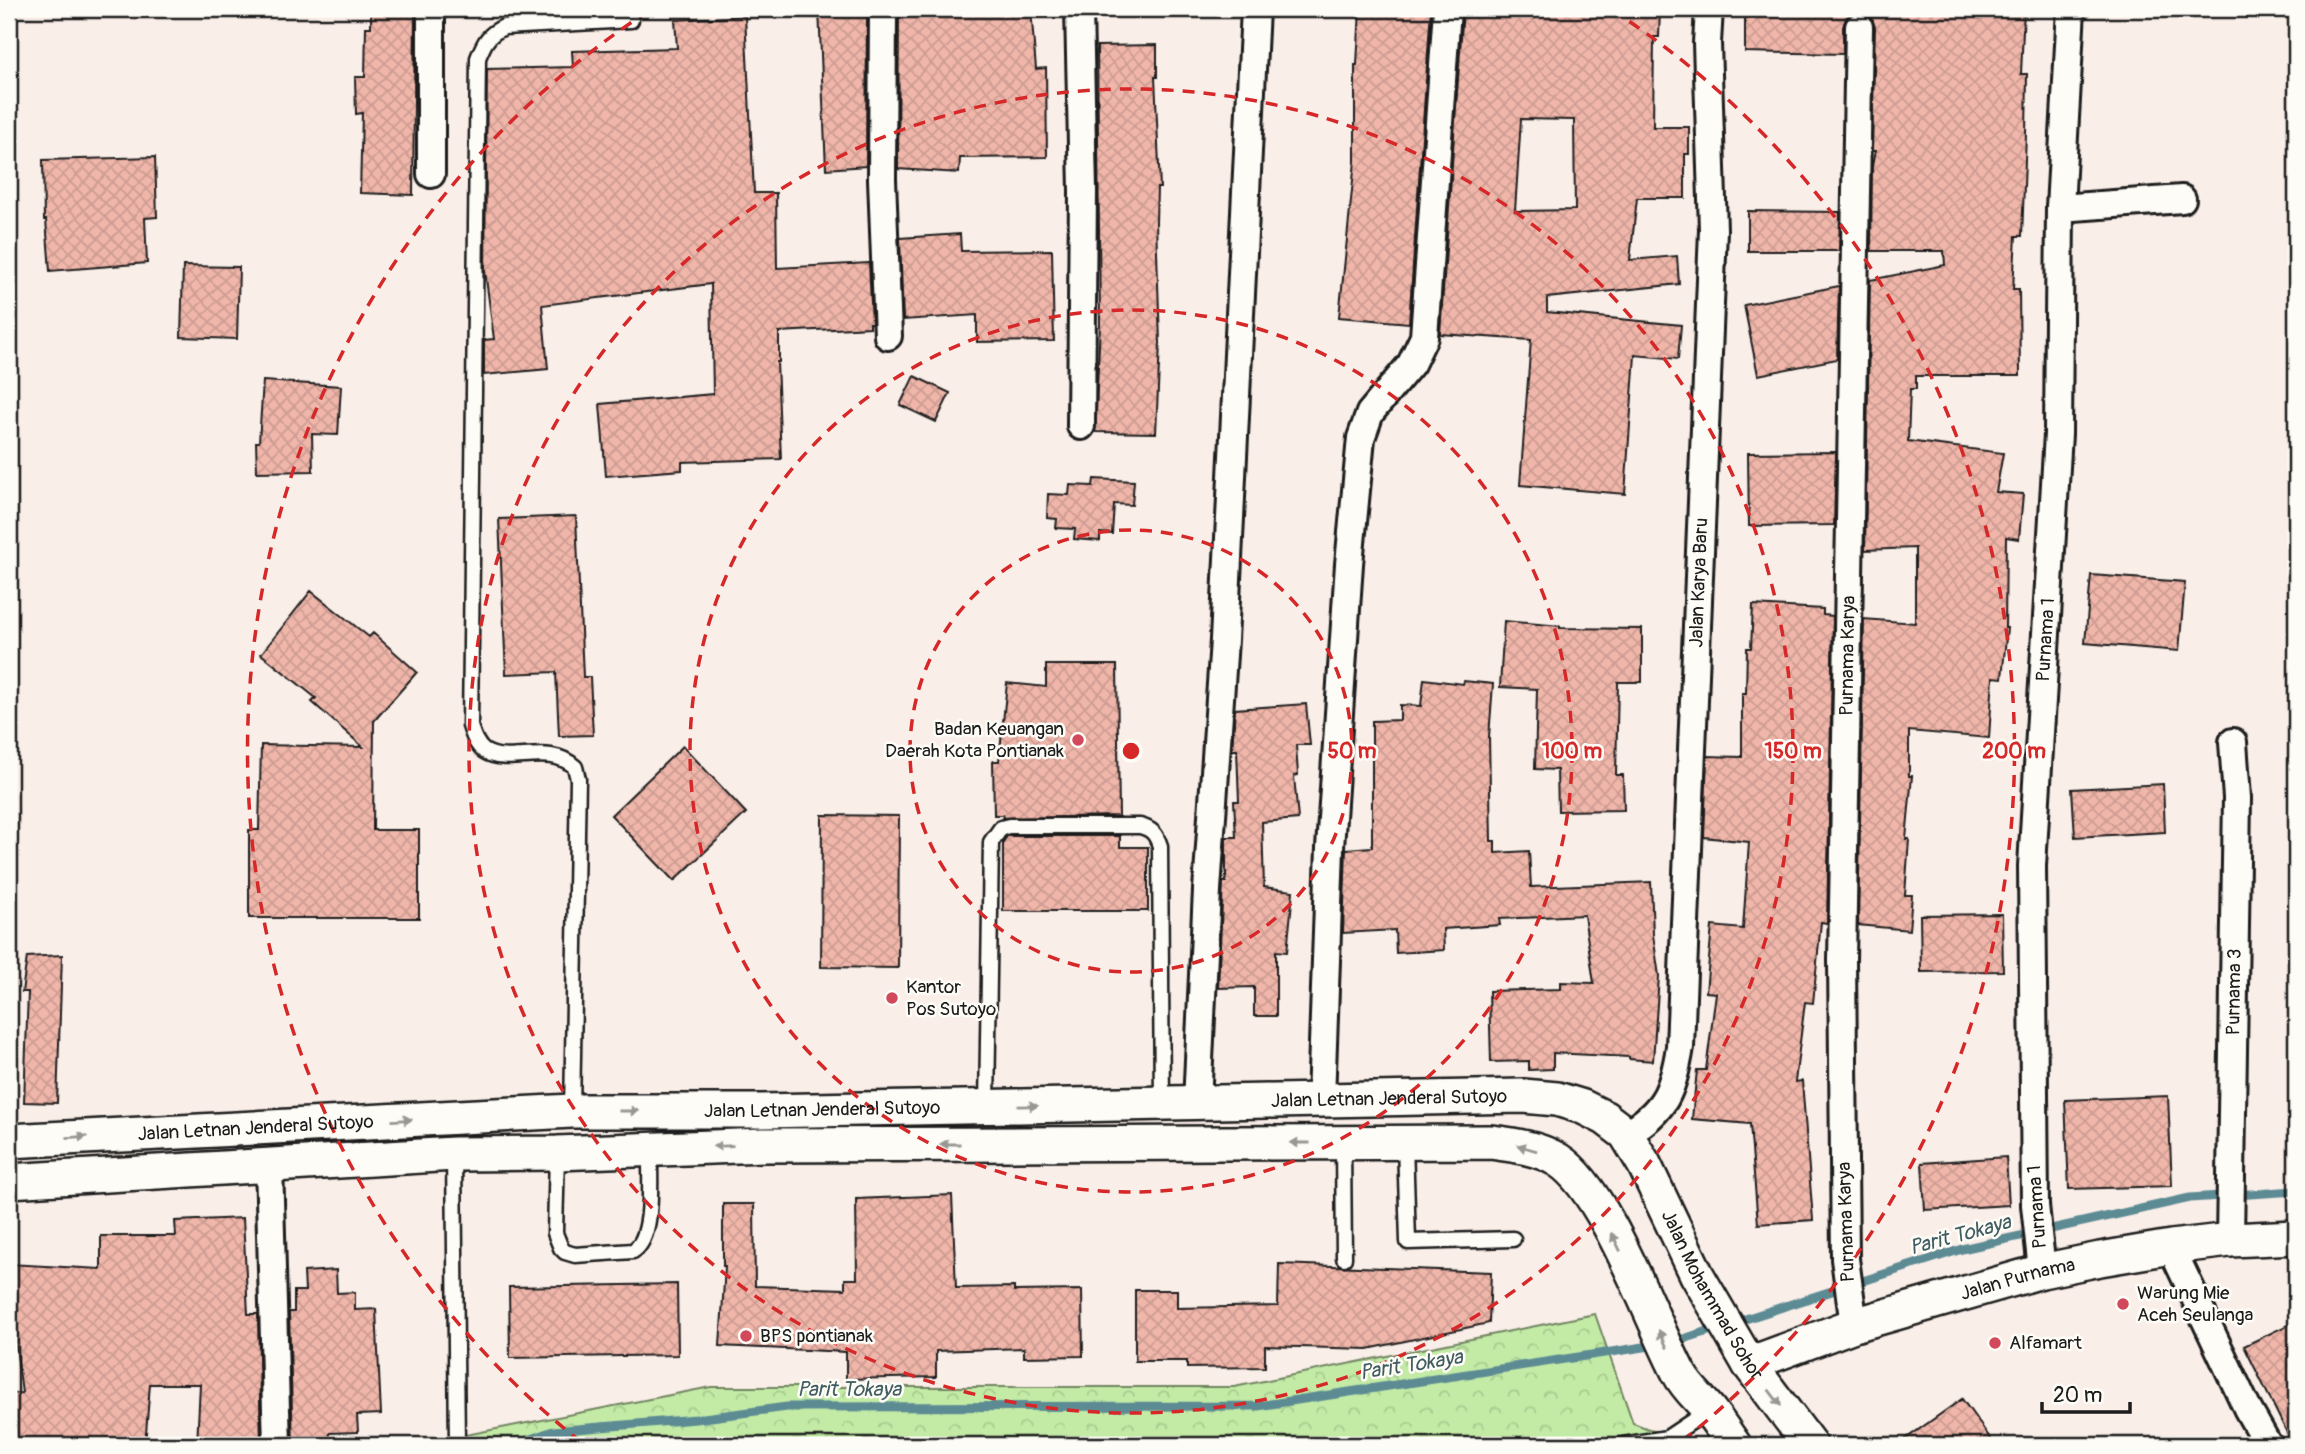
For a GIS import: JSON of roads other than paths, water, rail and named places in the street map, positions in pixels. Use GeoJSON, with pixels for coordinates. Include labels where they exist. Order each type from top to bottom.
{"type":"FeatureCollection","features":[{"type":"Feature","properties":{"kind":"street"},"geometry":{"type":"LineString","coordinates":[[430,174],[432,9]]}},
{"type":"Feature","properties":{"kind":"street"},"geometry":{"type":"LineString","coordinates":[[883,9],[882,179],[888,336]]}},
{"type":"Feature","properties":{"kind":"street"},"geometry":{"type":"LineString","coordinates":[[1079,9],[1083,191],[1081,426]]}},
{"type":"Feature","properties":{"kind":"street"},"geometry":{"type":"LineString","coordinates":[[1197,1103],[1207,890],[1224,640],[1255,9]]}},
{"type":"Feature","properties":{"kind":"street"},"geometry":{"type":"LineString","coordinates":[[1321,1100],[1331,848],[1349,564],[1362,438],[1370,413],[1411,364],[1424,337],[1447,9]]}},
{"type":"Feature","properties":{"kind":"street","name":"Jalan Karya Baru"},"geometry":{"type":"LineString","coordinates":[[1626,1134],[1656,1113],[1670,1094],[1680,1047],[1713,230],[1707,43],[1709,9]]}},
{"type":"Feature","properties":{"kind":"street","name":"Purnama 1"},"geometry":{"type":"LineString","coordinates":[[2040,1257],[2035,1205],[2032,866],[2058,434],[2060,208],[2071,9]]}},
{"type":"Feature","properties":{"kind":"street","name":"Purnama Karya"},"geometry":{"type":"LineString","coordinates":[[1851,1312],[1845,1259],[1842,960],[1859,27]]}},
{"type":"Feature","properties":{"kind":"street"},"geometry":{"type":"LineString","coordinates":[[2060,208],[2182,199]]}},
{"type":"Feature","properties":{"kind":"street","name":"Purnama 3"},"geometry":{"type":"LineString","coordinates":[[2231,1226],[2237,798],[2233,743]]}},
{"type":"Feature","properties":{"kind":"street","name":"Jalan Letnan Jenderal Sutoyo"},"geometry":{"type":"LineString","coordinates":[[9,1141],[572,1111],[761,1111],[1523,1096],[1557,1099],[1583,1107],[1605,1118],[1626,1134]]}},
{"type":"Feature","properties":{"kind":"street"},"geometry":{"type":"LineString","coordinates":[[761,1111],[764,1145]]}},
{"type":"Feature","properties":{"kind":"street","name":"Jalan Mohammad Sohor"},"geometry":{"type":"LineString","coordinates":[[1626,1134],[1644,1164],[1697,1275],[1745,1357],[1810,1445]]}},
{"type":"Feature","properties":{"kind":"street","name":"Jalan Letnan Jenderal Sutoyo"},"geometry":{"type":"LineString","coordinates":[[9,1181],[454,1154],[764,1145],[1491,1142],[1516,1145],[1559,1161],[1583,1184],[1602,1212],[1681,1376],[1709,1410]]}},
{"type":"Feature","properties":{"kind":"street"},"geometry":{"type":"LineString","coordinates":[[269,1164],[277,1445]]}},
{"type":"Feature","properties":{"kind":"street","name":"Jalan Purnama"},"geometry":{"type":"LineString","coordinates":[[1745,1357],[1851,1312],[2040,1257],[2100,1258],[2171,1247],[2231,1226],[2296,1237]]}},
{"type":"Feature","properties":{"kind":"street"},"geometry":{"type":"LineString","coordinates":[[2171,1247],[2247,1408],[2268,1445]]}},
{"type":"Feature","properties":{"kind":"street"},"geometry":{"type":"LineString","coordinates":[[1709,1410],[1734,1445]]}},
{"type":"Feature","properties":{"kind":"lane"},"geometry":{"type":"LineString","coordinates":[[572,1111],[578,779],[575,767],[559,756],[498,755],[484,750],[475,740],[470,726],[478,58],[485,40],[504,27],[631,19]]}},
{"type":"Feature","properties":{"kind":"lane"},"geometry":{"type":"LineString","coordinates":[[987,1107],[991,842],[1001,828],[1009,825],[1140,826],[1150,829],[1156,835],[1160,846],[1162,1104]]}},
{"type":"Feature","properties":{"kind":"lane"},"geometry":{"type":"LineString","coordinates":[[1343,1143],[1344,1258]]}},
{"type":"Feature","properties":{"kind":"lane"},"geometry":{"type":"LineString","coordinates":[[1405,1143],[1408,1242],[1513,1239]]}},
{"type":"Feature","properties":{"kind":"lane"},"geometry":{"type":"LineString","coordinates":[[557,1153],[555,1233],[561,1248],[575,1255],[633,1251],[640,1246],[645,1238],[648,1222],[650,1149]]}},
{"type":"Feature","properties":{"kind":"lane"},"geometry":{"type":"LineString","coordinates":[[454,1154],[458,1438]]}},
{"type":"Feature","properties":{"kind":"lane"},"geometry":{"type":"LineString","coordinates":[[1623,1445],[1668,1442],[1709,1410]]}},
{"type":"Feature","properties":{"kind":"waterway","name":"Parit Tokaya"},"geometry":{"type":"LineString","coordinates":[[1671,1343],[1962,1249],[2190,1198],[2296,1191]]}},
{"type":"Feature","properties":{"kind":"waterway","name":"Parit Tokaya"},"geometry":{"type":"LineString","coordinates":[[514,1445],[553,1431],[696,1419],[787,1407],[1258,1406],[1657,1345]]}},
{"type":"Feature","properties":{"kind":"place","name":"Badan Keuangan Daerah Kota Pontianak"},"geometry":{"type":"Point","coordinates":[1078,740]}},
{"type":"Feature","properties":{"kind":"place","name":"Kantor Pos Sutoyo"},"geometry":{"type":"Point","coordinates":[892,998]}},
{"type":"Feature","properties":{"kind":"place","name":"Warung Mie Aceh Seulanga"},"geometry":{"type":"Point","coordinates":[2123,1304]}},
{"type":"Feature","properties":{"kind":"place","name":"BPS pontianak"},"geometry":{"type":"Point","coordinates":[746,1336]}},
{"type":"Feature","properties":{"kind":"place","name":"Alfamart"},"geometry":{"type":"Point","coordinates":[1995,1343]}}]}
